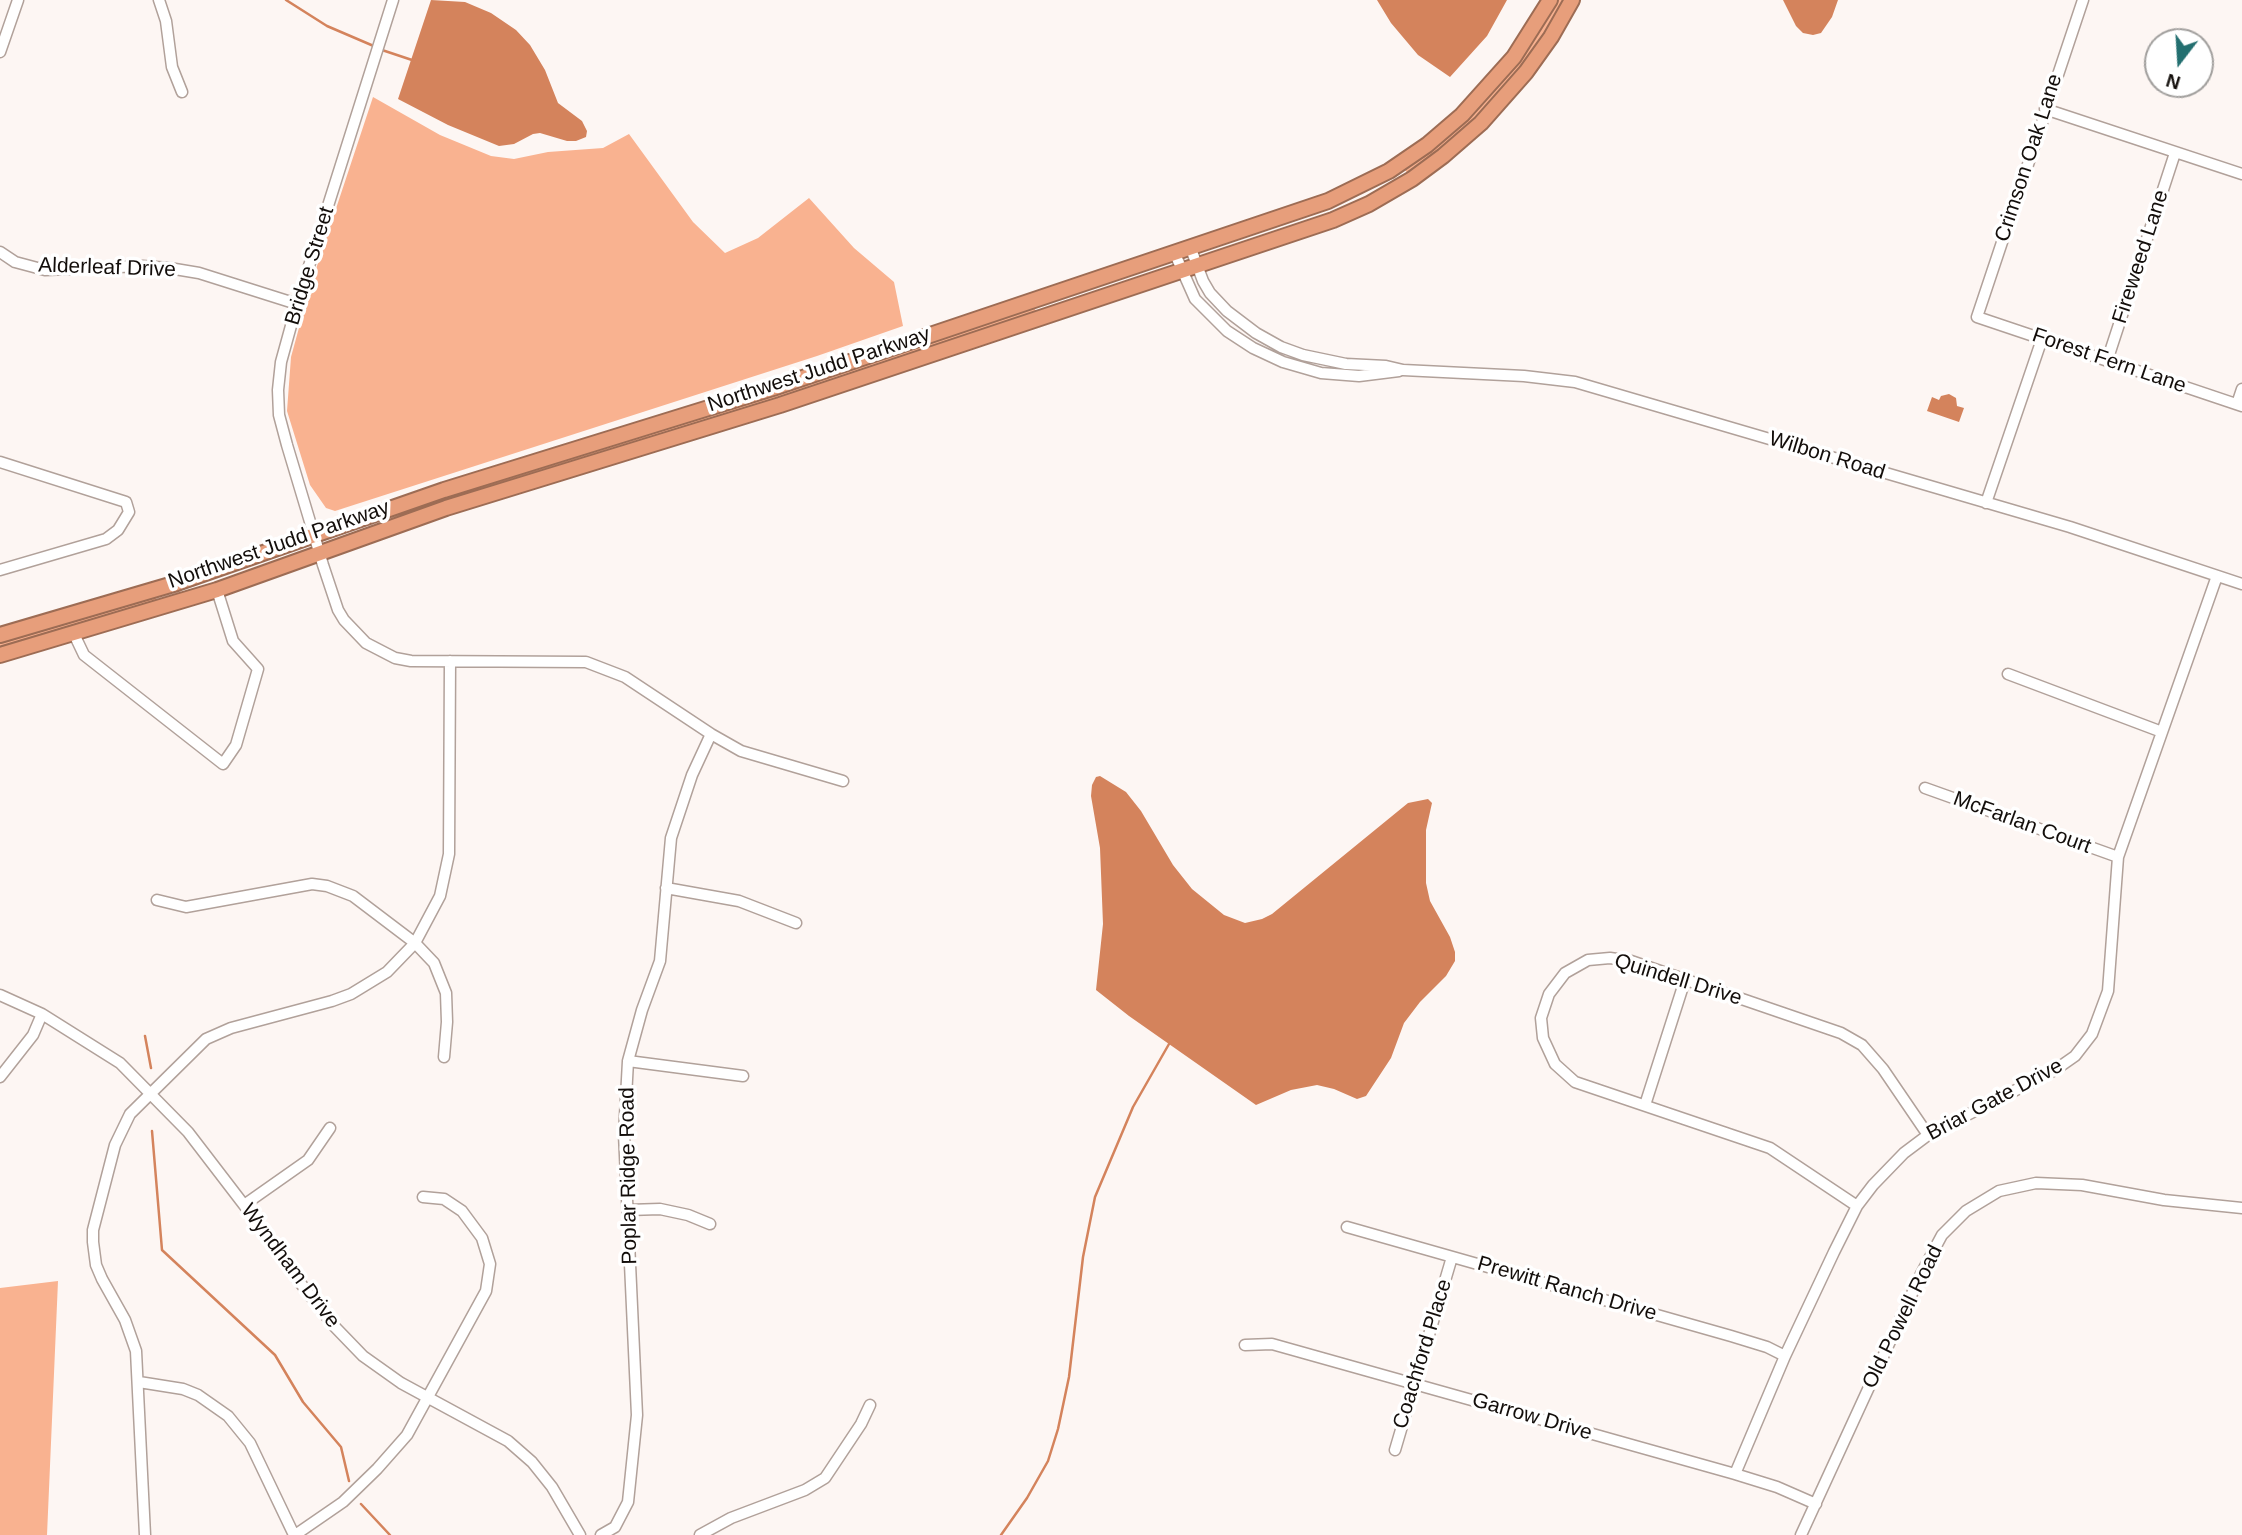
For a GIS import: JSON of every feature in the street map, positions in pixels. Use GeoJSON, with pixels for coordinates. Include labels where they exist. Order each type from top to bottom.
{"type":"FeatureCollection","features":[{"type":"Feature","properties":{"kind":"highway","name":"Northwest Judd Parkway"},"geometry":{"type":"LineString","coordinates":[[0,635],[177,583],[455,486],[773,388],[1328,201],[1369,182],[1407,159],[1462,115],[1490,86],[1523,44],[1550,0]]}},
{"type":"Feature","properties":{"kind":"highway","name":"Northwest Judd Parkway"},"geometry":{"type":"LineString","coordinates":[[0,655],[217,590],[446,509],[780,405],[1333,220],[1369,204],[1412,179],[1461,142],[1499,105],[1540,53],[1572,0]]}},
{"type":"Feature","properties":{"kind":"street"},"geometry":{"type":"LineString","coordinates":[[0,52],[18,0]]}},
{"type":"Feature","properties":{"kind":"street"},"geometry":{"type":"LineString","coordinates":[[159,0],[166,21],[172,67],[182,92]]}},
{"type":"Feature","properties":{"kind":"street","name":"Bridge Street"},"geometry":{"type":"LineString","coordinates":[[393,0],[297,304],[281,362],[278,390],[279,415],[338,610],[366,643],[395,658],[411,661],[586,662],[625,677],[741,751],[843,780]]}},
{"type":"Feature","properties":{"kind":"street","name":"Crimson Oak Lane"},"geometry":{"type":"LineString","coordinates":[[1977,317],[2083,0]]}},
{"type":"Feature","properties":{"kind":"street"},"geometry":{"type":"LineString","coordinates":[[2045,109],[2242,174]]}},
{"type":"Feature","properties":{"kind":"street","name":"Fireweed Lane"},"geometry":{"type":"LineString","coordinates":[[2107,361],[2175,153]]}},
{"type":"Feature","properties":{"kind":"street","name":"Wilbon Road"},"geometry":{"type":"LineString","coordinates":[[1191,249],[1196,267],[1210,293],[1227,311],[1256,333],[1303,355],[1333,362],[1403,370],[1524,376],[1575,382],[2070,527],[2242,584]]}},
{"type":"Feature","properties":{"kind":"street","name":"Alderleaf Drive"},"geometry":{"type":"LineString","coordinates":[[0,252],[15,262],[45,270],[143,266],[199,273],[297,304]]}},
{"type":"Feature","properties":{"kind":"street","name":"Wilbon Road"},"geometry":{"type":"LineString","coordinates":[[1175,254],[1195,299],[1239,340],[1270,357],[1297,367],[1334,375],[1386,374],[1403,370]]}},
{"type":"Feature","properties":{"kind":"street","name":"Forest Fern Lane"},"geometry":{"type":"LineString","coordinates":[[1977,317],[2239,405]]}},
{"type":"Feature","properties":{"kind":"street"},"geometry":{"type":"LineString","coordinates":[[1986,503],[2042,339]]}},
{"type":"Feature","properties":{"kind":"street"},"geometry":{"type":"LineString","coordinates":[[2239,405],[2242,389]]}},
{"type":"Feature","properties":{"kind":"street"},"geometry":{"type":"LineString","coordinates":[[0,461],[126,502],[128,512],[118,530],[106,539],[0,570]]}},
{"type":"Feature","properties":{"kind":"street"},"geometry":{"type":"LineString","coordinates":[[0,562],[13,566]]}},
{"type":"Feature","properties":{"kind":"street","name":"Briar Gate Drive"},"geometry":{"type":"LineString","coordinates":[[1735,1474],[1785,1356],[1857,1206],[1873,1185],[1903,1153],[1928,1135],[2055,1070],[2076,1056],[2092,1034],[2108,991],[2118,857],[2217,576]]}},
{"type":"Feature","properties":{"kind":"street"},"geometry":{"type":"LineString","coordinates":[[74,634],[84,655],[223,764],[236,745],[258,669],[233,641],[217,590]]}},
{"type":"Feature","properties":{"kind":"street"},"geometry":{"type":"LineString","coordinates":[[145,1535],[136,1350],[132,1336],[96,1265],[93,1242],[93,1230],[115,1145],[130,1114],[205,1039],[231,1028],[351,994],[387,972],[415,943],[440,895],[449,854],[450,661]]}},
{"type":"Feature","properties":{"kind":"street"},"geometry":{"type":"LineString","coordinates":[[2008,674],[2162,732]]}},
{"type":"Feature","properties":{"kind":"street","name":"Poplar Ridge Road"},"geometry":{"type":"LineString","coordinates":[[601,1535],[615,1527],[628,1502],[638,1415],[624,1134],[628,1061],[642,1010],[660,961],[671,838],[692,775],[711,734]]}},
{"type":"Feature","properties":{"kind":"street","name":"McFarlan Court"},"geometry":{"type":"LineString","coordinates":[[1925,788],[2118,857]]}},
{"type":"Feature","properties":{"kind":"street"},"geometry":{"type":"LineString","coordinates":[[157,900],[186,907],[294,886],[327,886],[353,896],[415,943],[433,963],[446,993],[444,1057]]}},
{"type":"Feature","properties":{"kind":"street"},"geometry":{"type":"LineString","coordinates":[[666,888],[739,901],[796,923]]}},
{"type":"Feature","properties":{"kind":"street","name":"Quindell Drive"},"geometry":{"type":"LineString","coordinates":[[1857,1206],[1770,1148],[1575,1082],[1555,1064],[1543,1038],[1541,1018],[1549,995],[1565,972],[1588,960],[1610,958],[1631,961],[1841,1033],[1861,1045],[1883,1069],[1928,1135]]}},
{"type":"Feature","properties":{"kind":"street"},"geometry":{"type":"LineString","coordinates":[[1645,1105],[1685,980]]}},
{"type":"Feature","properties":{"kind":"street","name":"Wyndham Drive"},"geometry":{"type":"LineString","coordinates":[[0,995],[42,1014],[120,1063],[188,1132],[334,1326],[363,1356],[401,1383],[508,1441],[532,1462],[552,1488],[580,1535]]}},
{"type":"Feature","properties":{"kind":"street"},"geometry":{"type":"LineString","coordinates":[[0,1077],[33,1035],[42,1014]]}},
{"type":"Feature","properties":{"kind":"street"},"geometry":{"type":"LineString","coordinates":[[628,1061],[743,1076]]}},
{"type":"Feature","properties":{"kind":"street"},"geometry":{"type":"LineString","coordinates":[[244,1205],[308,1160],[330,1128]]}},
{"type":"Feature","properties":{"kind":"street","name":"Old Powell Road"},"geometry":{"type":"LineString","coordinates":[[1801,1535],[1882,1355],[1933,1251],[1954,1221],[1979,1201],[1999,1191],[2016,1187],[2060,1183],[2164,1200],[2242,1208]]}},
{"type":"Feature","properties":{"kind":"street"},"geometry":{"type":"LineString","coordinates":[[139,1382],[183,1389],[198,1395],[228,1416],[250,1443],[295,1535],[343,1502],[407,1435],[486,1291],[490,1264],[482,1238],[461,1211],[444,1199],[423,1197]]}},
{"type":"Feature","properties":{"kind":"street"},"geometry":{"type":"LineString","coordinates":[[628,1210],[660,1209],[688,1215],[710,1224]]}},
{"type":"Feature","properties":{"kind":"street","name":"Prewitt Ranch Drive"},"geometry":{"type":"LineString","coordinates":[[1347,1227],[1731,1336],[1767,1347],[1785,1356]]}},
{"type":"Feature","properties":{"kind":"street","name":"Coachford Place"},"geometry":{"type":"LineString","coordinates":[[1395,1450],[1452,1257]]}},
{"type":"Feature","properties":{"kind":"street","name":"Garrow Drive"},"geometry":{"type":"LineString","coordinates":[[1245,1345],[1272,1344],[1735,1474],[1777,1487],[1815,1504]]}},
{"type":"Feature","properties":{"kind":"street"},"geometry":{"type":"LineString","coordinates":[[700,1535],[731,1518],[805,1490],[825,1478],[861,1424],[870,1405]]}},
{"type":"Feature","properties":{"kind":"shaded area"},"geometry":{"type":"Polygon","coordinates":[[[431,0],[465,2],[491,13],[516,30],[530,45],[545,70],[558,103],[582,121],[587,131],[586,137],[567,141],[540,133],[514,144],[499,146],[448,125],[398,99],[431,0]]]}},
{"type":"Feature","properties":{"kind":"shaded area"},"geometry":{"type":"Polygon","coordinates":[[[1377,0],[1507,0],[1487,36],[1450,77],[1418,55],[1391,23],[1377,0]]]}},
{"type":"Feature","properties":{"kind":"shaded area"},"geometry":{"type":"Polygon","coordinates":[[[1557,0],[1565,0],[1534,52],[1484,112],[1454,140],[1408,174],[1405,170],[1481,104],[1512,69],[1540,30],[1557,0]]]}},
{"type":"Feature","properties":{"kind":"shaded area"},"geometry":{"type":"Polygon","coordinates":[[[1783,0],[1838,0],[1832,17],[1821,33],[1813,35],[1803,33],[1796,26],[1783,0]]]}},
{"type":"Feature","properties":{"kind":"shaded area"},"geometry":{"type":"Polygon","coordinates":[[[373,97],[440,135],[491,156],[514,159],[548,152],[603,148],[629,134],[693,222],[725,253],[758,238],[809,198],[854,248],[894,282],[903,326],[335,511],[326,508],[310,485],[287,411],[291,357],[311,284],[373,97]]]}},
{"type":"Feature","properties":{"kind":"shaded area"},"geometry":{"type":"Polygon","coordinates":[[[1034,307],[1036,311],[1010,323],[758,406],[474,493],[472,489],[493,480],[1034,307]]]}},
{"type":"Feature","properties":{"kind":"shaded area"},"geometry":{"type":"Polygon","coordinates":[[[1949,394],[1956,398],[1957,406],[1964,408],[1959,422],[1927,411],[1932,397],[1939,400],[1941,396],[1949,394]]]}},
{"type":"Feature","properties":{"kind":"shaded area"},"geometry":{"type":"Polygon","coordinates":[[[155,596],[157,601],[135,609],[0,649],[0,641],[155,596]]]}},
{"type":"Feature","properties":{"kind":"shaded area"},"geometry":{"type":"Polygon","coordinates":[[[1100,776],[1126,792],[1141,811],[1173,865],[1192,889],[1224,915],[1245,923],[1272,914],[1408,803],[1428,799],[1432,803],[1426,830],[1426,883],[1430,901],[1450,937],[1455,961],[1446,976],[1404,1023],[1391,1058],[1366,1096],[1357,1099],[1317,1085],[1291,1090],[1256,1105],[1096,990],[1103,924],[1100,848],[1091,796],[1092,785],[1096,777],[1100,776]]]}},
{"type":"Feature","properties":{"kind":"shaded area"},"geometry":{"type":"Polygon","coordinates":[[[58,1281],[47,1535],[0,1535],[0,1288],[58,1281]]]}},
{"type":"Feature","properties":{"kind":"waterway"},"geometry":{"type":"LineString","coordinates":[[286,0],[327,26],[376,47]]}},
{"type":"Feature","properties":{"kind":"waterway"},"geometry":{"type":"LineString","coordinates":[[382,50],[412,60]]}},
{"type":"Feature","properties":{"kind":"waterway"},"geometry":{"type":"LineString","coordinates":[[145,1036],[151,1068]]}},
{"type":"Feature","properties":{"kind":"waterway"},"geometry":{"type":"LineString","coordinates":[[1001,1535],[1027,1498],[1048,1461],[1069,1377],[1083,1257],[1095,1197],[1133,1107],[1169,1044]]}},
{"type":"Feature","properties":{"kind":"waterway"},"geometry":{"type":"LineString","coordinates":[[152,1131],[162,1250],[275,1355],[303,1402],[341,1447],[349,1481]]}},
{"type":"Feature","properties":{"kind":"waterway"},"geometry":{"type":"LineString","coordinates":[[361,1504],[390,1535]]}}]}
